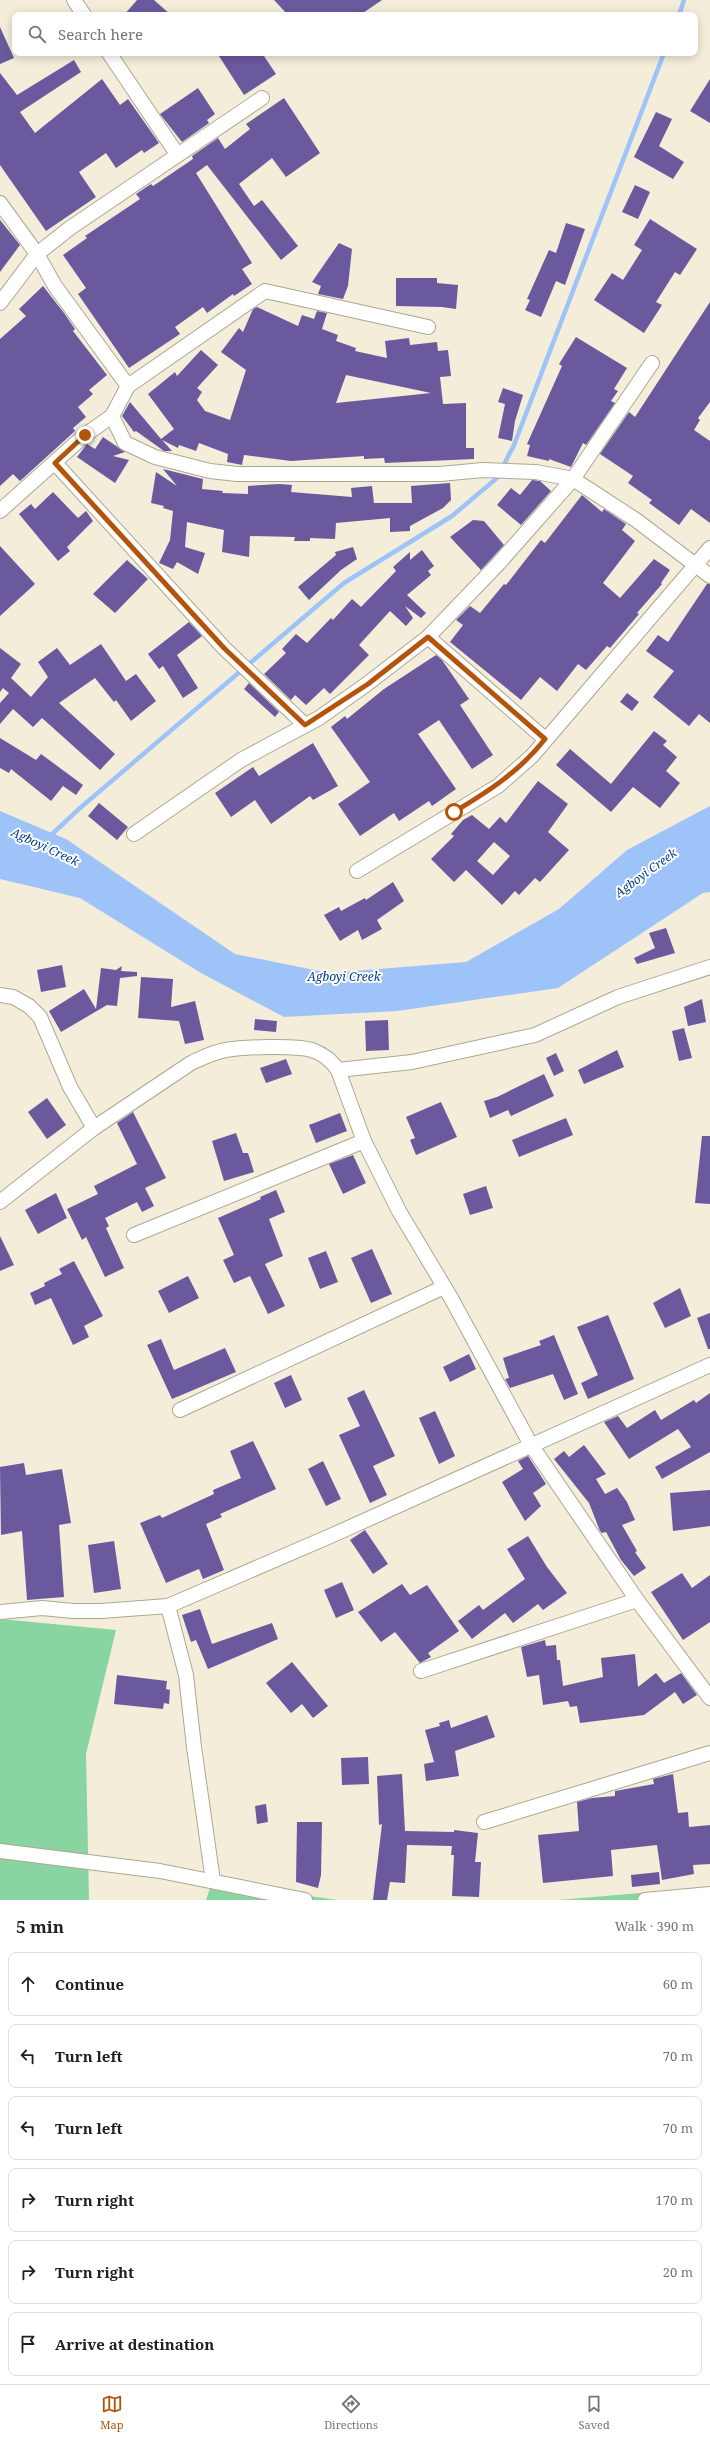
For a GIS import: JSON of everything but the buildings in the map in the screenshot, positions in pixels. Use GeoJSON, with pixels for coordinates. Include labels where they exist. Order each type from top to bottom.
{"type":"FeatureCollection","features":[{"type":"Feature","properties":{"kind":"street"},"geometry":{"type":"LineString","coordinates":[[74,0],[82,12]]}},
{"type":"Feature","properties":{"kind":"street"},"geometry":{"type":"LineString","coordinates":[[111,56],[177,154]]}},
{"type":"Feature","properties":{"kind":"street"},"geometry":{"type":"LineString","coordinates":[[0,303],[36,254],[70,228],[177,154],[262,98]]}},
{"type":"Feature","properties":{"kind":"street"},"geometry":{"type":"LineString","coordinates":[[0,203],[36,254],[55,286],[128,386]]}},
{"type":"Feature","properties":{"kind":"street"},"geometry":{"type":"LineString","coordinates":[[0,511],[85,435],[112,416],[128,386],[265,291],[428,327]]}},
{"type":"Feature","properties":{"kind":"street"},"geometry":{"type":"LineString","coordinates":[[134,834],[241,760],[305,725],[368,684],[428,637],[500,563],[572,479],[652,363]]}},
{"type":"Feature","properties":{"kind":"street"},"geometry":{"type":"LineString","coordinates":[[112,416],[124,443],[156,457],[210,471],[290,475],[440,474],[496,470],[536,472],[572,479],[642,524],[710,576]]}},
{"type":"Feature","properties":{"kind":"street"},"geometry":{"type":"LineString","coordinates":[[55,463],[238,662],[305,725]]}},
{"type":"Feature","properties":{"kind":"street"},"geometry":{"type":"LineString","coordinates":[[356,871],[498,786],[532,756],[545,739],[697,566],[710,548]]}},
{"type":"Feature","properties":{"kind":"street"},"geometry":{"type":"LineString","coordinates":[[428,637],[545,739]]}},
{"type":"Feature","properties":{"kind":"street"},"geometry":{"type":"LineString","coordinates":[[338,1070],[412,1062],[535,1035],[618,997],[710,967]]}},
{"type":"Feature","properties":{"kind":"street"},"geometry":{"type":"LineString","coordinates":[[0,995],[13,997],[29,1006],[40,1017],[70,1086],[94,1128]]}},
{"type":"Feature","properties":{"kind":"street"},"geometry":{"type":"LineString","coordinates":[[0,1202],[94,1128],[191,1063],[225,1050],[299,1048],[312,1050],[332,1061],[338,1070],[364,1140],[399,1211],[444,1287],[531,1446],[637,1600],[710,1698]]}},
{"type":"Feature","properties":{"kind":"street"},"geometry":{"type":"LineString","coordinates":[[134,1235],[364,1140]]}},
{"type":"Feature","properties":{"kind":"street"},"geometry":{"type":"LineString","coordinates":[[180,1410],[444,1287]]}},
{"type":"Feature","properties":{"kind":"street"},"geometry":{"type":"LineString","coordinates":[[0,1612],[42,1608],[73,1611],[101,1611],[168,1606],[531,1446],[710,1365]]}},
{"type":"Feature","properties":{"kind":"street"},"geometry":{"type":"LineString","coordinates":[[421,1672],[637,1600]]}},
{"type":"Feature","properties":{"kind":"street"},"geometry":{"type":"LineString","coordinates":[[168,1606],[186,1675],[194,1747],[213,1881]]}},
{"type":"Feature","properties":{"kind":"street"},"geometry":{"type":"LineString","coordinates":[[484,1822],[710,1753]]}},
{"type":"Feature","properties":{"kind":"street"},"geometry":{"type":"LineString","coordinates":[[0,1851],[160,1871],[305,1900]]}},
{"type":"Feature","properties":{"kind":"street"},"geometry":{"type":"LineString","coordinates":[[645,1900],[710,1894]]}},
{"type":"Feature","properties":{"kind":"green space"},"geometry":{"type":"Polygon","coordinates":[[[0,1619],[116,1630],[86,1754],[89,1900],[0,1900],[0,1619]]]}},
{"type":"Feature","properties":{"kind":"green space"},"geometry":{"type":"Polygon","coordinates":[[[212,1882],[337,1900],[206,1900],[212,1882]]]}},
{"type":"Feature","properties":{"kind":"green space"},"geometry":{"type":"Polygon","coordinates":[[[710,1887],[710,1900],[559,1900],[710,1887]]]}},
{"type":"Feature","properties":{"kind":"water","name":"Agboyi Creek"},"geometry":{"type":"Polygon","coordinates":[[[710,806],[710,892],[703,893],[558,988],[397,1011],[284,1017],[201,973],[80,898],[0,879],[0,811],[66,839],[235,954],[329,973],[466,962],[559,909],[627,850],[710,806]]]}},
{"type":"Feature","properties":{"kind":"waterway"},"geometry":{"type":"LineString","coordinates":[[680,12],[684,0]]}},
{"type":"Feature","properties":{"kind":"waterway","name":"Agboyi Creek"},"geometry":{"type":"LineString","coordinates":[[49,837],[80,808],[344,583],[452,516],[497,478],[514,445],[663,56]]}},
{"type":"Feature","properties":{"kind":"route"},"geometry":{"type":"LineString","coordinates":[[85,435],[55,463],[224,648],[305,725],[319,718],[368,684],[428,637],[545,739],[532,756],[498,786],[454,812]]}}]}
